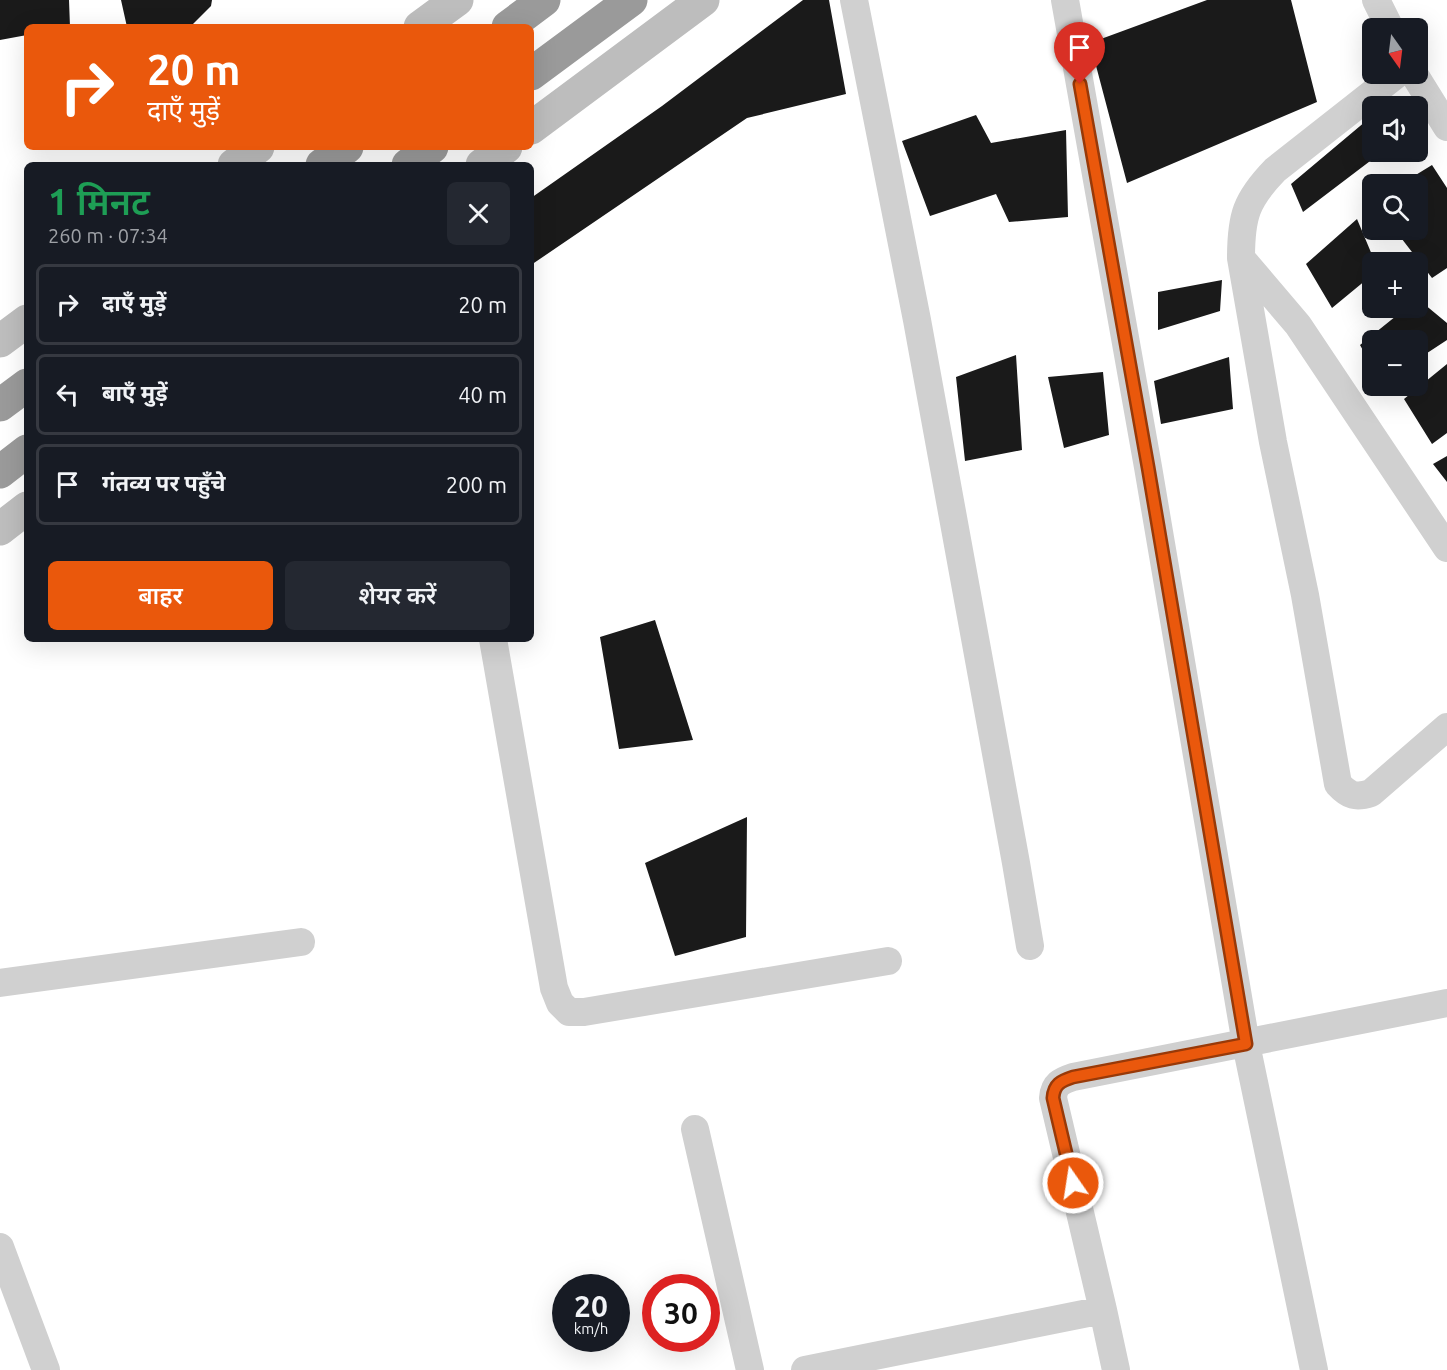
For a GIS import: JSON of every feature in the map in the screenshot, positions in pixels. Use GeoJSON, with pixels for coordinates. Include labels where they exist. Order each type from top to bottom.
{"type":"FeatureCollection","features":[{"type":"Feature","properties":{"kind":"highway"},"geometry":{"type":"LineString","coordinates":[[512,24],[544,0]]}},
{"type":"Feature","properties":{"kind":"highway"},"geometry":{"type":"LineString","coordinates":[[534,72],[631,0]]}},
{"type":"Feature","properties":{"kind":"highway"},"geometry":{"type":"LineString","coordinates":[[326,162],[343,150]]}},
{"type":"Feature","properties":{"kind":"highway"},"geometry":{"type":"LineString","coordinates":[[412,162],[428,150]]}},
{"type":"Feature","properties":{"kind":"highway"},"geometry":{"type":"LineString","coordinates":[[0,405],[24,387]]}},
{"type":"Feature","properties":{"kind":"highway"},"geometry":{"type":"LineString","coordinates":[[0,472],[24,453]]}},
{"type":"Feature","properties":{"kind":"main road"},"geometry":{"type":"LineString","coordinates":[[424,24],[457,0]]}},
{"type":"Feature","properties":{"kind":"main road"},"geometry":{"type":"LineString","coordinates":[[534,127],[703,0]]}},
{"type":"Feature","properties":{"kind":"main road"},"geometry":{"type":"LineString","coordinates":[[238,162],[254,150]]}},
{"type":"Feature","properties":{"kind":"main road"},"geometry":{"type":"LineString","coordinates":[[486,162],[502,150]]}},
{"type":"Feature","properties":{"kind":"main road"},"geometry":{"type":"LineString","coordinates":[[0,341],[24,323]]}},
{"type":"Feature","properties":{"kind":"main road"},"geometry":{"type":"LineString","coordinates":[[0,529],[24,510]]}},
{"type":"Feature","properties":{"kind":"street"},"geometry":{"type":"LineString","coordinates":[[854,0],[919,332],[1030,946]]}},
{"type":"Feature","properties":{"kind":"street"},"geometry":{"type":"LineString","coordinates":[[1065,0],[1148,467],[1246,1044],[1314,1370]]}},
{"type":"Feature","properties":{"kind":"street"},"geometry":{"type":"LineString","coordinates":[[1376,0],[1385,18]]}},
{"type":"Feature","properties":{"kind":"street"},"geometry":{"type":"LineString","coordinates":[[1384,84],[1275,170],[1261,185],[1246,207],[1241,234],[1241,258],[1273,442],[1305,595],[1338,784],[1347,795],[1359,797],[1371,793],[1447,727]]}},
{"type":"Feature","properties":{"kind":"street"},"geometry":{"type":"LineString","coordinates":[[1420,84],[1447,127]]}},
{"type":"Feature","properties":{"kind":"street"},"geometry":{"type":"LineString","coordinates":[[1241,258],[1298,325],[1447,548]]}},
{"type":"Feature","properties":{"kind":"street"},"geometry":{"type":"LineString","coordinates":[[494,642],[554,988],[560,1003],[569,1011],[584,1012],[888,961]]}},
{"type":"Feature","properties":{"kind":"street"},"geometry":{"type":"LineString","coordinates":[[0,983],[301,942]]}},
{"type":"Feature","properties":{"kind":"street"},"geometry":{"type":"LineString","coordinates":[[1116,1370],[1053,1098],[1055,1086],[1073,1077],[1447,1003]]}},
{"type":"Feature","properties":{"kind":"street"},"geometry":{"type":"LineString","coordinates":[[695,1129],[750,1370]]}},
{"type":"Feature","properties":{"kind":"street"},"geometry":{"type":"LineString","coordinates":[[0,1247],[46,1370]]}},
{"type":"Feature","properties":{"kind":"street"},"geometry":{"type":"LineString","coordinates":[[805,1370],[1103,1310]]}},
{"type":"Feature","properties":{"kind":"building"},"geometry":{"type":"Polygon","coordinates":[[[0,0],[69,0],[70,24],[24,24],[24,36],[0,40],[0,0]]]}},
{"type":"Feature","properties":{"kind":"building"},"geometry":{"type":"Polygon","coordinates":[[[121,0],[212,0],[211,6],[193,24],[126,24],[121,0]]]}},
{"type":"Feature","properties":{"kind":"building"},"geometry":{"type":"Polygon","coordinates":[[[803,0],[829,0],[846,94],[747,118],[534,263],[534,196],[662,106],[803,0]]]}},
{"type":"Feature","properties":{"kind":"building"},"geometry":{"type":"Polygon","coordinates":[[[1207,0],[1291,0],[1317,102],[1127,183],[1090,43],[1207,0]]]}},
{"type":"Feature","properties":{"kind":"building"},"geometry":{"type":"Polygon","coordinates":[[[976,115],[991,143],[1066,130],[1068,217],[1009,222],[996,194],[930,216],[902,141],[976,115]]]}},
{"type":"Feature","properties":{"kind":"building"},"geometry":{"type":"Polygon","coordinates":[[[1362,124],[1362,162],[1369,162],[1303,212],[1291,184],[1362,124]]]}},
{"type":"Feature","properties":{"kind":"building"},"geometry":{"type":"Polygon","coordinates":[[[1432,165],[1447,188],[1447,268],[1432,278],[1428,273],[1428,252],[1412,252],[1403,240],[1428,240],[1428,174],[1417,174],[1432,165]]]}},
{"type":"Feature","properties":{"kind":"building"},"geometry":{"type":"Polygon","coordinates":[[[1357,219],[1362,231],[1362,240],[1366,240],[1371,252],[1362,252],[1362,283],[1332,308],[1306,264],[1357,219]]]}},
{"type":"Feature","properties":{"kind":"building"},"geometry":{"type":"Polygon","coordinates":[[[1222,280],[1220,311],[1158,330],[1158,292],[1222,280]]]}},
{"type":"Feature","properties":{"kind":"building"},"geometry":{"type":"Polygon","coordinates":[[[1428,307],[1447,323],[1447,340],[1428,352],[1428,330],[1379,330],[1394,318],[1428,318],[1428,307]]]}},
{"type":"Feature","properties":{"kind":"building"},"geometry":{"type":"Polygon","coordinates":[[[1016,355],[1022,450],[965,461],[956,377],[1016,355]]]}},
{"type":"Feature","properties":{"kind":"building"},"geometry":{"type":"Polygon","coordinates":[[[1229,357],[1233,409],[1161,424],[1154,381],[1229,357]]]}},
{"type":"Feature","properties":{"kind":"building"},"geometry":{"type":"Polygon","coordinates":[[[1447,364],[1447,433],[1432,444],[1404,399],[1408,396],[1428,396],[1428,379],[1447,364]]]}},
{"type":"Feature","properties":{"kind":"building"},"geometry":{"type":"Polygon","coordinates":[[[1103,372],[1109,435],[1064,448],[1048,377],[1103,372]]]}},
{"type":"Feature","properties":{"kind":"building"},"geometry":{"type":"Polygon","coordinates":[[[1447,456],[1447,482],[1433,464],[1447,456]]]}},
{"type":"Feature","properties":{"kind":"building"},"geometry":{"type":"Polygon","coordinates":[[[655,620],[693,740],[619,749],[600,637],[655,620]]]}},
{"type":"Feature","properties":{"kind":"building"},"geometry":{"type":"Polygon","coordinates":[[[747,817],[746,937],[675,956],[645,863],[747,817]]]}},
{"type":"Feature","properties":{"kind":"route"},"geometry":{"type":"LineString","coordinates":[[1073,1183],[1053,1098],[1055,1086],[1061,1081],[1246,1044],[1080,84]]}}]}
